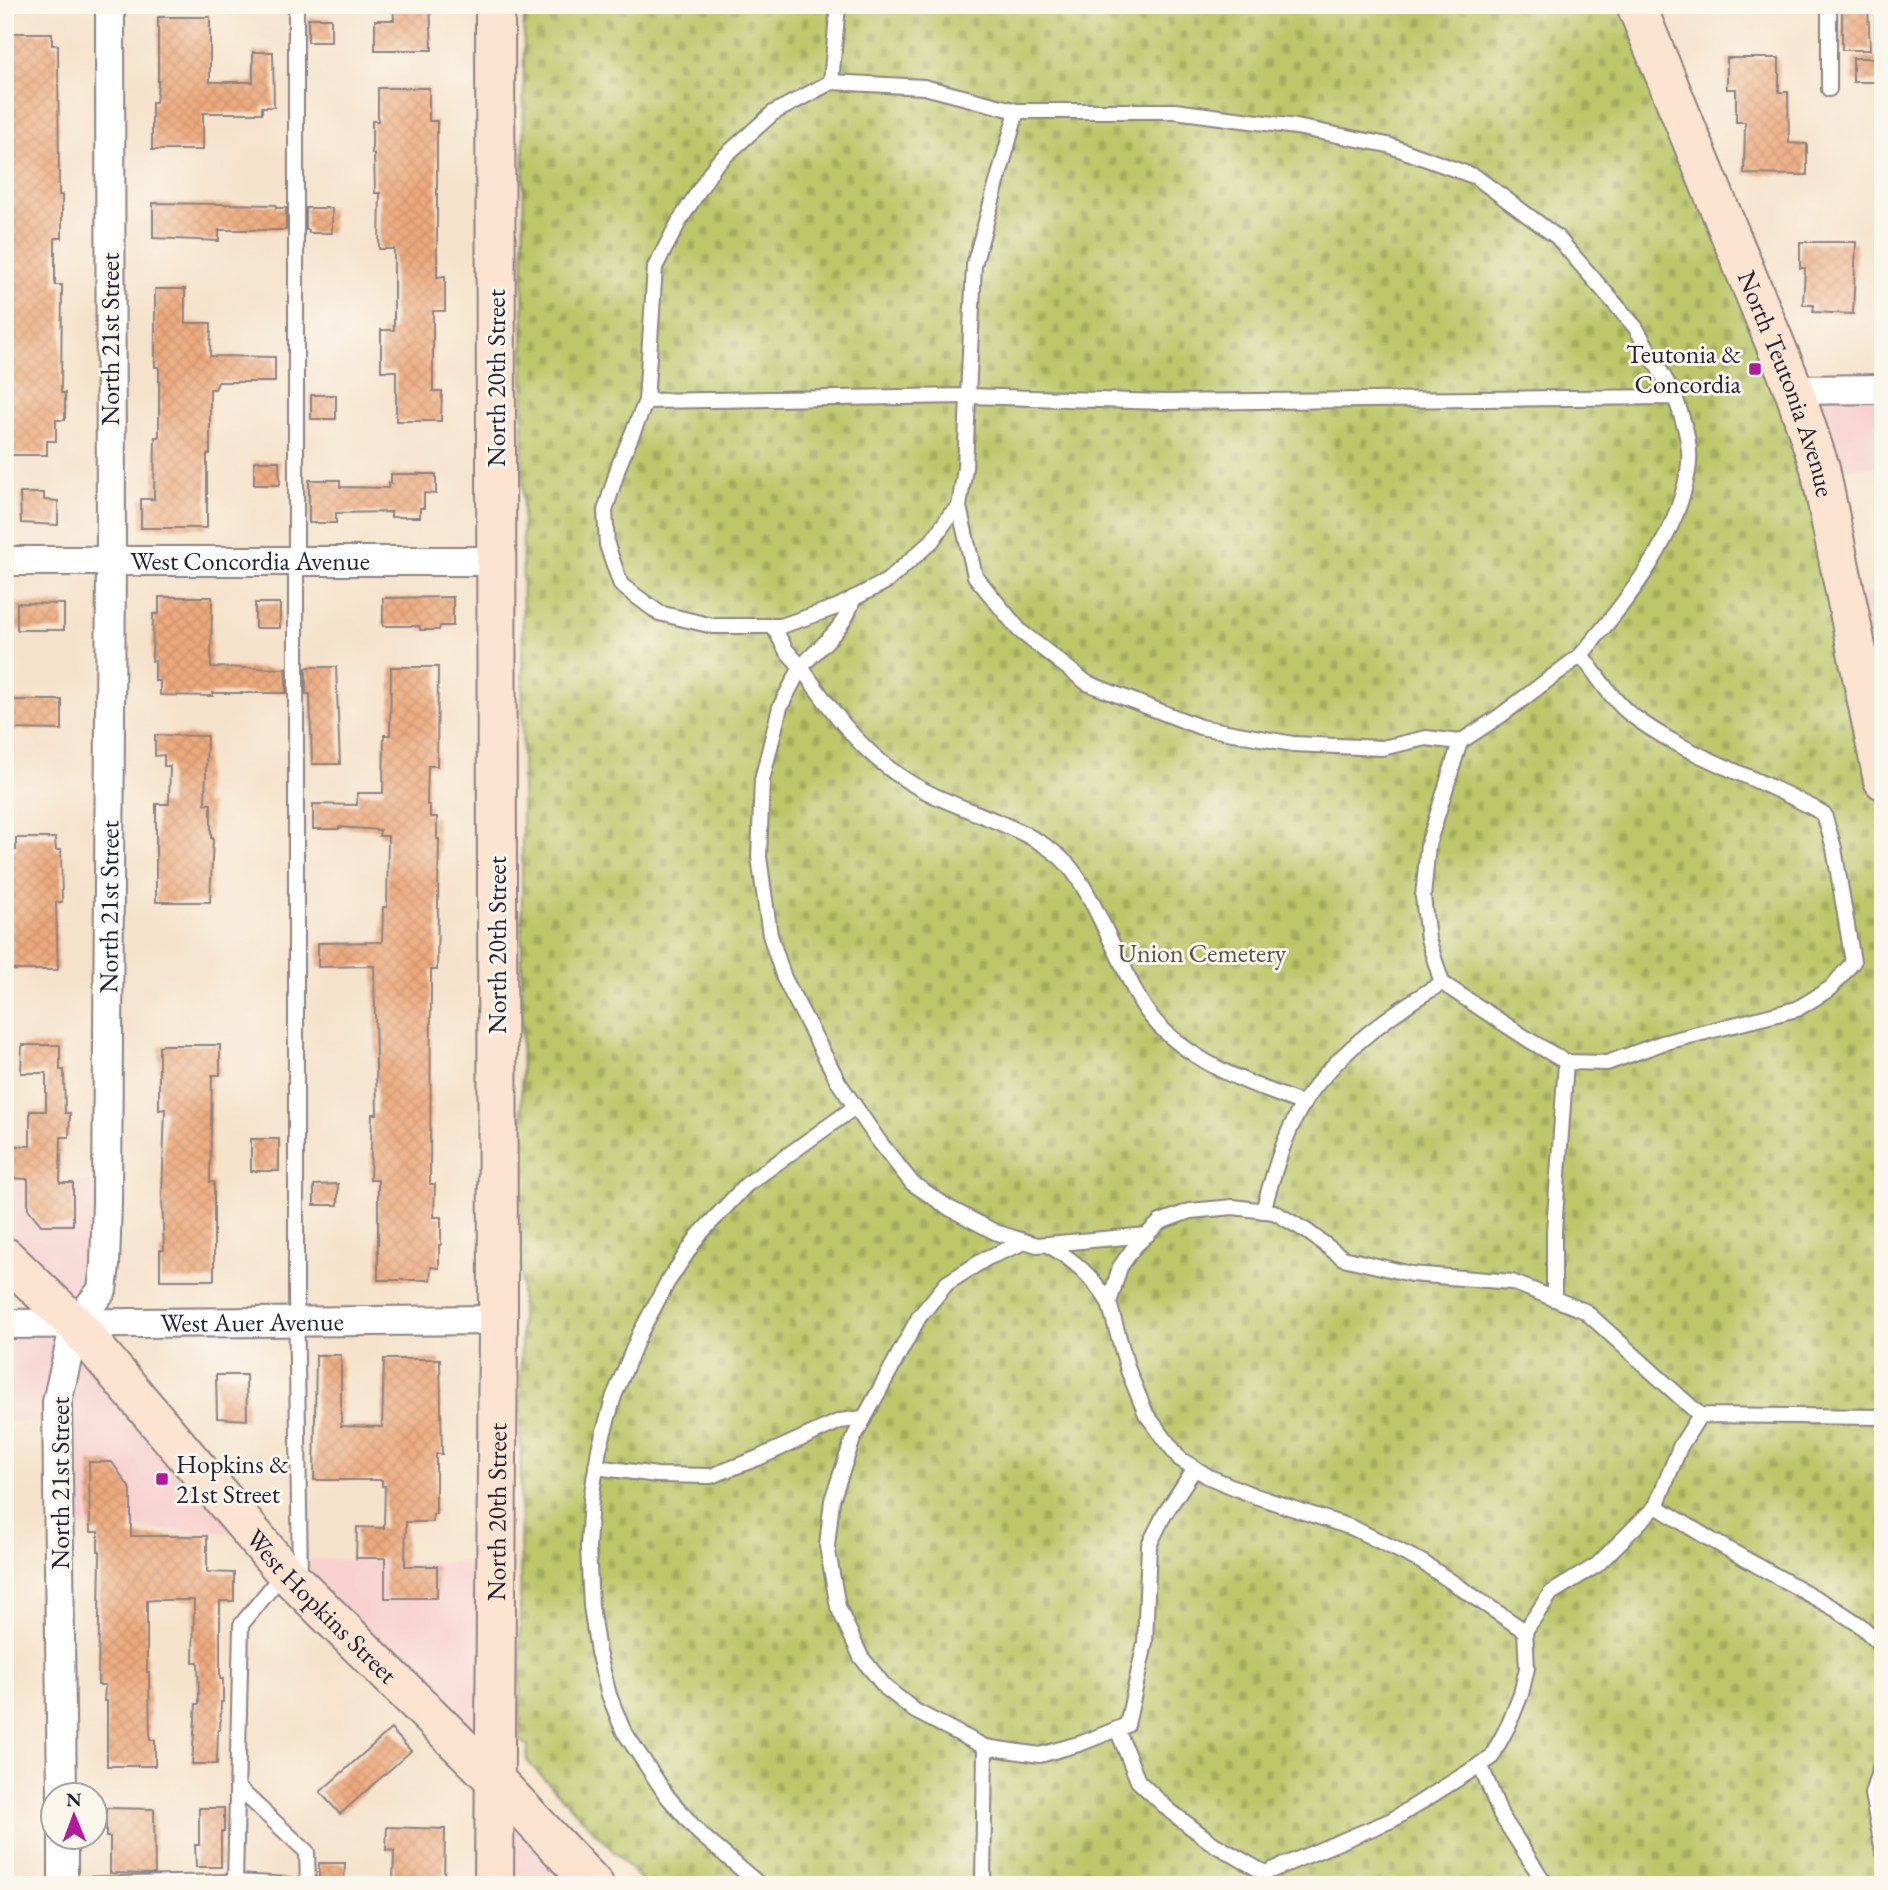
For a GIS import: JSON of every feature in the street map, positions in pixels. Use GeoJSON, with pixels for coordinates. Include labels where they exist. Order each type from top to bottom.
{"type":"FeatureCollection","features":[{"type":"Feature","properties":{"kind":"main road","name":"North 20th Street"},"geometry":{"type":"LineString","coordinates":[[494,1885],[498,1320],[495,5]]}},
{"type":"Feature","properties":{"kind":"main road","name":"North Teutonia Avenue"},"geometry":{"type":"LineString","coordinates":[[1642,13],[1794,390],[1820,468],[1883,780]]}},
{"type":"Feature","properties":{"kind":"main road","name":"West Hopkins Street"},"geometry":{"type":"LineString","coordinates":[[5,1257],[75,1324],[292,1579],[496,1781],[594,1885]]}},
{"type":"Feature","properties":{"kind":"street","name":"North 21st Street"},"geometry":{"type":"LineString","coordinates":[[62,1782],[57,1402],[75,1324],[102,1290],[105,1265],[111,560],[110,5]]}},
{"type":"Feature","properties":{"kind":"street"},"geometry":{"type":"LineString","coordinates":[[1794,390],[1883,389]]}},
{"type":"Feature","properties":{"kind":"street","name":"West Concordia Avenue"},"geometry":{"type":"LineString","coordinates":[[5,562],[295,559],[496,561]]}},
{"type":"Feature","properties":{"kind":"street","name":"West Auer Avenue"},"geometry":{"type":"LineString","coordinates":[[5,1324],[498,1320]]}},
{"type":"Feature","properties":{"kind":"street"},"geometry":{"type":"LineString","coordinates":[[63,1852],[64,1885]]}},
{"type":"Feature","properties":{"kind":"lane"},"geometry":{"type":"LineString","coordinates":[[235,1882],[241,1625],[292,1579],[297,1320],[296,5]]}},
{"type":"Feature","properties":{"kind":"lane"},"geometry":{"type":"LineString","coordinates":[[831,82],[838,5]]}},
{"type":"Feature","properties":{"kind":"lane"},"geometry":{"type":"LineString","coordinates":[[1829,5],[1829,89]]}},
{"type":"Feature","properties":{"kind":"lane"},"geometry":{"type":"LineString","coordinates":[[959,508],[950,515],[932,541],[887,581],[837,607],[781,626],[713,626],[659,613],[621,585],[607,545],[605,511],[619,465],[646,401],[655,267],[680,220],[716,164],[774,113],[831,82],[924,87],[1017,111],[1175,111],[1296,127],[1388,145],[1476,177],[1557,237],[1636,328],[1675,397],[1687,434],[1689,469],[1676,511],[1658,553],[1618,611],[1581,654],[1500,716],[1460,742],[1428,845],[1423,897],[1428,939],[1442,983],[1529,1041],[1566,1062],[1607,1063],[1662,1043],[1797,1009],[1831,988],[1853,962],[1834,848],[1824,814],[1793,796],[1665,737],[1626,712],[1581,654]]}},
{"type":"Feature","properties":{"kind":"lane"},"geometry":{"type":"LineString","coordinates":[[1017,111],[974,265],[965,468],[959,508],[975,576],[1020,631],[1087,683],[1200,727],[1293,744],[1381,748],[1426,737],[1460,742]]}},
{"type":"Feature","properties":{"kind":"lane"},"geometry":{"type":"LineString","coordinates":[[646,401],[968,397],[1164,402],[1675,397]]}},
{"type":"Feature","properties":{"kind":"lane"},"geometry":{"type":"LineString","coordinates":[[853,598],[850,613],[801,667],[780,707],[762,780],[759,858],[770,935],[784,978],[839,1083],[912,1183],[949,1208],[995,1233],[1037,1245],[1147,1235]]}},
{"type":"Feature","properties":{"kind":"lane"},"geometry":{"type":"LineString","coordinates":[[773,626],[786,650],[835,717],[870,755],[925,791],[1041,842],[1069,865],[1146,1010],[1181,1045],[1212,1066],[1262,1089],[1304,1104]]}},
{"type":"Feature","properties":{"kind":"lane"},"geometry":{"type":"LineString","coordinates":[[1263,1211],[1286,1139],[1304,1104],[1346,1054],[1403,1006],[1442,983]]}},
{"type":"Feature","properties":{"kind":"lane"},"geometry":{"type":"LineString","coordinates":[[1554,1299],[1554,1231],[1566,1062]]}},
{"type":"Feature","properties":{"kind":"lane"},"geometry":{"type":"LineString","coordinates":[[760,1885],[699,1833],[667,1796],[623,1730],[609,1695],[597,1652],[588,1547],[591,1499],[614,1396],[640,1333],[667,1283],[698,1236],[746,1185],[855,1107]]}},
{"type":"Feature","properties":{"kind":"lane"},"geometry":{"type":"LineString","coordinates":[[1109,1303],[1120,1267],[1160,1222],[1190,1211],[1233,1208],[1274,1212],[1343,1258],[1411,1274],[1512,1282],[1585,1311],[1700,1415],[1883,1417]]}},
{"type":"Feature","properties":{"kind":"lane"},"geometry":{"type":"LineString","coordinates":[[1025,1242],[987,1258],[947,1283],[919,1317],[853,1439],[832,1500],[827,1546],[838,1607],[861,1657],[886,1688],[915,1711],[985,1747],[1040,1755],[1082,1744],[1127,1725],[1145,1643],[1149,1545],[1195,1468]]}},
{"type":"Feature","properties":{"kind":"lane"},"geometry":{"type":"LineString","coordinates":[[1048,1245],[1070,1258],[1096,1281],[1109,1303],[1128,1370],[1146,1414],[1180,1459],[1209,1477],[1255,1496],[1353,1528],[1422,1562],[1525,1631]]}},
{"type":"Feature","properties":{"kind":"lane"},"geometry":{"type":"LineString","coordinates":[[1117,1729],[1138,1780],[1170,1811],[1264,1879],[1392,1820],[1491,1758],[1510,1724],[1521,1694],[1527,1668],[1525,1631],[1551,1593],[1597,1565],[1656,1506],[1680,1447],[1700,1415]]}},
{"type":"Feature","properties":{"kind":"lane"},"geometry":{"type":"LineString","coordinates":[[596,1467],[657,1475],[711,1476],[840,1421],[864,1418]]}},
{"type":"Feature","properties":{"kind":"lane"},"geometry":{"type":"LineString","coordinates":[[1656,1506],[1837,1610],[1860,1625],[1883,1647]]}},
{"type":"Feature","properties":{"kind":"lane"},"geometry":{"type":"LineString","coordinates":[[983,1885],[985,1747]]}},
{"type":"Feature","properties":{"kind":"lane"},"geometry":{"type":"LineString","coordinates":[[1883,1758],[1872,1794],[1883,1851]]}},
{"type":"Feature","properties":{"kind":"lane"},"geometry":{"type":"LineString","coordinates":[[1480,1764],[1501,1815],[1545,1884]]}},
{"type":"Feature","properties":{"kind":"lane"},"geometry":{"type":"LineString","coordinates":[[237,1787],[307,1852],[308,1885]]}},
{"type":"Feature","properties":{"kind":"lane"},"geometry":{"type":"LineString","coordinates":[[64,1885],[235,1882],[291,1885]]}},
{"type":"Feature","properties":{"kind":"shaded area"},"geometry":{"type":"Polygon","coordinates":[[[1883,389],[1883,467],[1820,468],[1794,390],[1883,389]]]}},
{"type":"Feature","properties":{"kind":"shaded area"},"geometry":{"type":"Polygon","coordinates":[[[1883,593],[1883,780],[1847,595],[1883,593]]]}},
{"type":"Feature","properties":{"kind":"shaded area"},"geometry":{"type":"Polygon","coordinates":[[[5,1181],[107,1182],[105,1265],[75,1324],[252,1535],[58,1524],[57,1423],[5,1421],[5,1324],[73,1324],[5,1257],[5,1181]]]}},
{"type":"Feature","properties":{"kind":"shaded area"},"geometry":{"type":"Polygon","coordinates":[[[300,1559],[497,1563],[497,1781],[594,1885],[494,1885],[496,1781],[300,1559]]]}},
{"type":"Feature","properties":{"kind":"green space","name":"Union Cemetery"},"geometry":{"type":"Polygon","coordinates":[[[524,5],[1636,5],[1794,390],[1883,780],[1883,1885],[646,1885],[527,1761],[528,1746],[520,1741],[524,5]]]}},
{"type":"Feature","properties":{"kind":"building"},"geometry":{"type":"Polygon","coordinates":[[[393,5],[430,5],[432,50],[375,50],[375,20],[394,20],[393,5]]]}},
{"type":"Feature","properties":{"kind":"building"},"geometry":{"type":"Polygon","coordinates":[[[1842,5],[1868,5],[1870,50],[1842,50],[1842,5]]]}},
{"type":"Feature","properties":{"kind":"building"},"geometry":{"type":"Polygon","coordinates":[[[158,17],[210,17],[210,82],[253,82],[253,52],[273,52],[274,107],[262,107],[262,113],[203,113],[203,150],[152,150],[152,102],[156,102],[158,85],[158,17]]]}},
{"type":"Feature","properties":{"kind":"building"},"geometry":{"type":"Polygon","coordinates":[[[308,18],[331,18],[331,42],[308,42],[308,18]]]}},
{"type":"Feature","properties":{"kind":"building"},"geometry":{"type":"Polygon","coordinates":[[[5,33],[52,33],[52,45],[58,45],[59,195],[62,195],[62,238],[55,238],[55,285],[62,285],[61,393],[65,393],[65,420],[56,420],[56,441],[47,441],[47,455],[5,455],[8,373],[5,373],[5,217],[8,217],[8,175],[5,175],[5,33]]]}},
{"type":"Feature","properties":{"kind":"building"},"geometry":{"type":"Polygon","coordinates":[[[1727,58],[1779,58],[1779,92],[1788,92],[1789,143],[1807,144],[1807,175],[1744,174],[1745,122],[1736,122],[1736,89],[1727,89],[1727,58]]]}},
{"type":"Feature","properties":{"kind":"building"},"geometry":{"type":"Polygon","coordinates":[[[1853,58],[1878,58],[1878,82],[1853,82],[1853,58]]]}},
{"type":"Feature","properties":{"kind":"building"},"geometry":{"type":"Polygon","coordinates":[[[378,88],[429,88],[429,121],[437,121],[437,277],[445,276],[445,311],[433,311],[433,391],[442,391],[441,421],[396,421],[396,371],[381,371],[381,330],[394,330],[394,249],[379,249],[380,193],[375,193],[372,154],[372,121],[378,121],[378,88]]]}},
{"type":"Feature","properties":{"kind":"building"},"geometry":{"type":"Polygon","coordinates":[[[153,203],[276,205],[276,208],[286,208],[286,230],[219,230],[219,241],[153,238],[153,203]]]}},
{"type":"Feature","properties":{"kind":"building"},"geometry":{"type":"Polygon","coordinates":[[[306,208],[332,208],[332,233],[309,233],[309,230],[306,230],[306,208]]]}},
{"type":"Feature","properties":{"kind":"building"},"geometry":{"type":"Polygon","coordinates":[[[1800,242],[1856,242],[1853,314],[1813,312],[1814,305],[1803,305],[1805,268],[1800,268],[1800,242]]]}},
{"type":"Feature","properties":{"kind":"building"},"geometry":{"type":"Polygon","coordinates":[[[155,289],[185,289],[185,323],[211,323],[210,356],[275,357],[275,382],[218,382],[215,389],[210,389],[207,528],[141,528],[141,499],[154,499],[155,437],[159,437],[159,367],[155,367],[155,289]]]}},
{"type":"Feature","properties":{"kind":"building"},"geometry":{"type":"Polygon","coordinates":[[[311,395],[336,395],[336,419],[311,419],[311,395]]]}},
{"type":"Feature","properties":{"kind":"building"},"geometry":{"type":"Polygon","coordinates":[[[254,461],[279,461],[280,485],[254,485],[254,461]]]}},
{"type":"Feature","properties":{"kind":"building"},"geometry":{"type":"Polygon","coordinates":[[[391,474],[436,474],[436,494],[424,493],[424,508],[420,508],[420,517],[391,517],[391,512],[336,513],[336,523],[309,523],[309,480],[340,480],[340,487],[388,488],[391,474]]]}},
{"type":"Feature","properties":{"kind":"building"},"geometry":{"type":"Polygon","coordinates":[[[20,493],[44,493],[44,500],[58,501],[58,525],[21,523],[20,493]]]}},
{"type":"Feature","properties":{"kind":"building"},"geometry":{"type":"Polygon","coordinates":[[[159,597],[212,597],[211,667],[286,669],[286,693],[160,695],[160,681],[155,681],[155,661],[152,661],[153,614],[159,614],[159,597]]]}},
{"type":"Feature","properties":{"kind":"building"},"geometry":{"type":"Polygon","coordinates":[[[453,597],[453,626],[440,626],[439,630],[420,630],[420,626],[383,626],[383,598],[453,597]]]}},
{"type":"Feature","properties":{"kind":"building"},"geometry":{"type":"Polygon","coordinates":[[[17,603],[64,604],[64,630],[17,630],[17,603]]]}},
{"type":"Feature","properties":{"kind":"building"},"geometry":{"type":"Polygon","coordinates":[[[255,603],[280,603],[280,628],[255,628],[255,603]]]}},
{"type":"Feature","properties":{"kind":"building"},"geometry":{"type":"Polygon","coordinates":[[[336,667],[340,764],[312,764],[310,694],[306,694],[306,668],[336,667]]]}},
{"type":"Feature","properties":{"kind":"building"},"geometry":{"type":"Polygon","coordinates":[[[391,667],[438,667],[437,766],[428,766],[427,805],[430,805],[430,817],[437,817],[439,839],[437,970],[431,970],[430,1184],[435,1184],[434,1217],[441,1217],[441,1245],[439,1268],[431,1267],[430,1280],[378,1280],[378,1180],[370,1180],[372,1114],[377,1114],[374,966],[318,967],[318,943],[382,942],[383,907],[387,907],[388,836],[379,836],[380,830],[339,827],[313,829],[313,804],[357,805],[357,793],[383,793],[384,735],[390,735],[391,667]]]}},
{"type":"Feature","properties":{"kind":"building"},"geometry":{"type":"Polygon","coordinates":[[[5,700],[62,700],[62,730],[5,729],[5,700]]]}},
{"type":"Feature","properties":{"kind":"building"},"geometry":{"type":"Polygon","coordinates":[[[155,735],[207,736],[205,804],[211,804],[213,838],[210,902],[156,902],[156,804],[169,804],[170,766],[164,766],[164,755],[155,756],[155,735]]]}},
{"type":"Feature","properties":{"kind":"building"},"geometry":{"type":"Polygon","coordinates":[[[16,838],[55,838],[56,850],[61,850],[62,902],[56,902],[58,970],[13,970],[10,903],[5,903],[5,873],[8,873],[8,850],[16,850],[16,838]]]}},
{"type":"Feature","properties":{"kind":"building"},"geometry":{"type":"Polygon","coordinates":[[[22,1045],[60,1045],[60,1070],[64,1070],[65,1113],[70,1113],[69,1137],[61,1137],[60,1183],[73,1183],[73,1225],[41,1225],[28,1209],[28,1179],[5,1178],[5,1146],[30,1146],[30,1111],[46,1111],[46,1073],[21,1073],[22,1045]]]}},
{"type":"Feature","properties":{"kind":"building"},"geometry":{"type":"Polygon","coordinates":[[[220,1045],[220,1075],[212,1075],[210,1182],[214,1182],[214,1280],[160,1280],[160,1250],[164,1250],[162,1195],[165,1109],[159,1110],[159,1047],[220,1045]]]}},
{"type":"Feature","properties":{"kind":"building"},"geometry":{"type":"Polygon","coordinates":[[[251,1139],[279,1139],[279,1171],[251,1171],[251,1139]]]}},
{"type":"Feature","properties":{"kind":"building"},"geometry":{"type":"Polygon","coordinates":[[[338,1184],[338,1205],[314,1205],[314,1185],[338,1184]]]}},
{"type":"Feature","properties":{"kind":"building"},"geometry":{"type":"Polygon","coordinates":[[[316,1355],[341,1355],[341,1426],[382,1427],[384,1359],[440,1359],[442,1454],[436,1454],[436,1514],[433,1514],[433,1522],[406,1522],[405,1566],[437,1566],[437,1598],[385,1598],[385,1558],[356,1558],[357,1527],[384,1528],[385,1486],[382,1486],[382,1480],[314,1480],[316,1355]]]}},
{"type":"Feature","properties":{"kind":"building"},"geometry":{"type":"Polygon","coordinates":[[[216,1375],[246,1375],[247,1420],[217,1418],[216,1375]]]}},
{"type":"Feature","properties":{"kind":"building"},"geometry":{"type":"Polygon","coordinates":[[[89,1462],[112,1462],[131,1490],[131,1536],[207,1536],[207,1572],[234,1573],[234,1601],[220,1601],[220,1679],[223,1679],[223,1702],[218,1730],[217,1764],[192,1764],[196,1704],[199,1704],[198,1662],[193,1662],[194,1600],[156,1600],[147,1601],[150,1740],[155,1740],[155,1766],[107,1766],[107,1701],[104,1701],[105,1685],[98,1685],[100,1551],[98,1532],[90,1532],[89,1462]]]}},
{"type":"Feature","properties":{"kind":"building"},"geometry":{"type":"Polygon","coordinates":[[[391,1729],[411,1751],[340,1814],[320,1792],[391,1729]]]}},
{"type":"Feature","properties":{"kind":"building"},"geometry":{"type":"Polygon","coordinates":[[[108,1808],[154,1809],[155,1874],[110,1873],[108,1808]]]}},
{"type":"Feature","properties":{"kind":"building"},"geometry":{"type":"Polygon","coordinates":[[[199,1808],[224,1808],[221,1867],[196,1867],[195,1845],[199,1845],[199,1808]]]}},
{"type":"Feature","properties":{"kind":"building"},"geometry":{"type":"Polygon","coordinates":[[[387,1827],[445,1829],[444,1885],[393,1885],[394,1851],[386,1850],[387,1827]]]}},
{"type":"Feature","properties":{"kind":"building"},"geometry":{"type":"Polygon","coordinates":[[[319,1863],[345,1863],[344,1885],[319,1885],[319,1863]]]}},
{"type":"Feature","properties":{"kind":"place","name":"Teutonia & Concordia"},"geometry":{"type":"Point","coordinates":[1755,369]}},
{"type":"Feature","properties":{"kind":"place","name":"Hopkins & 21st Street"},"geometry":{"type":"Point","coordinates":[162,1479]}}]}
